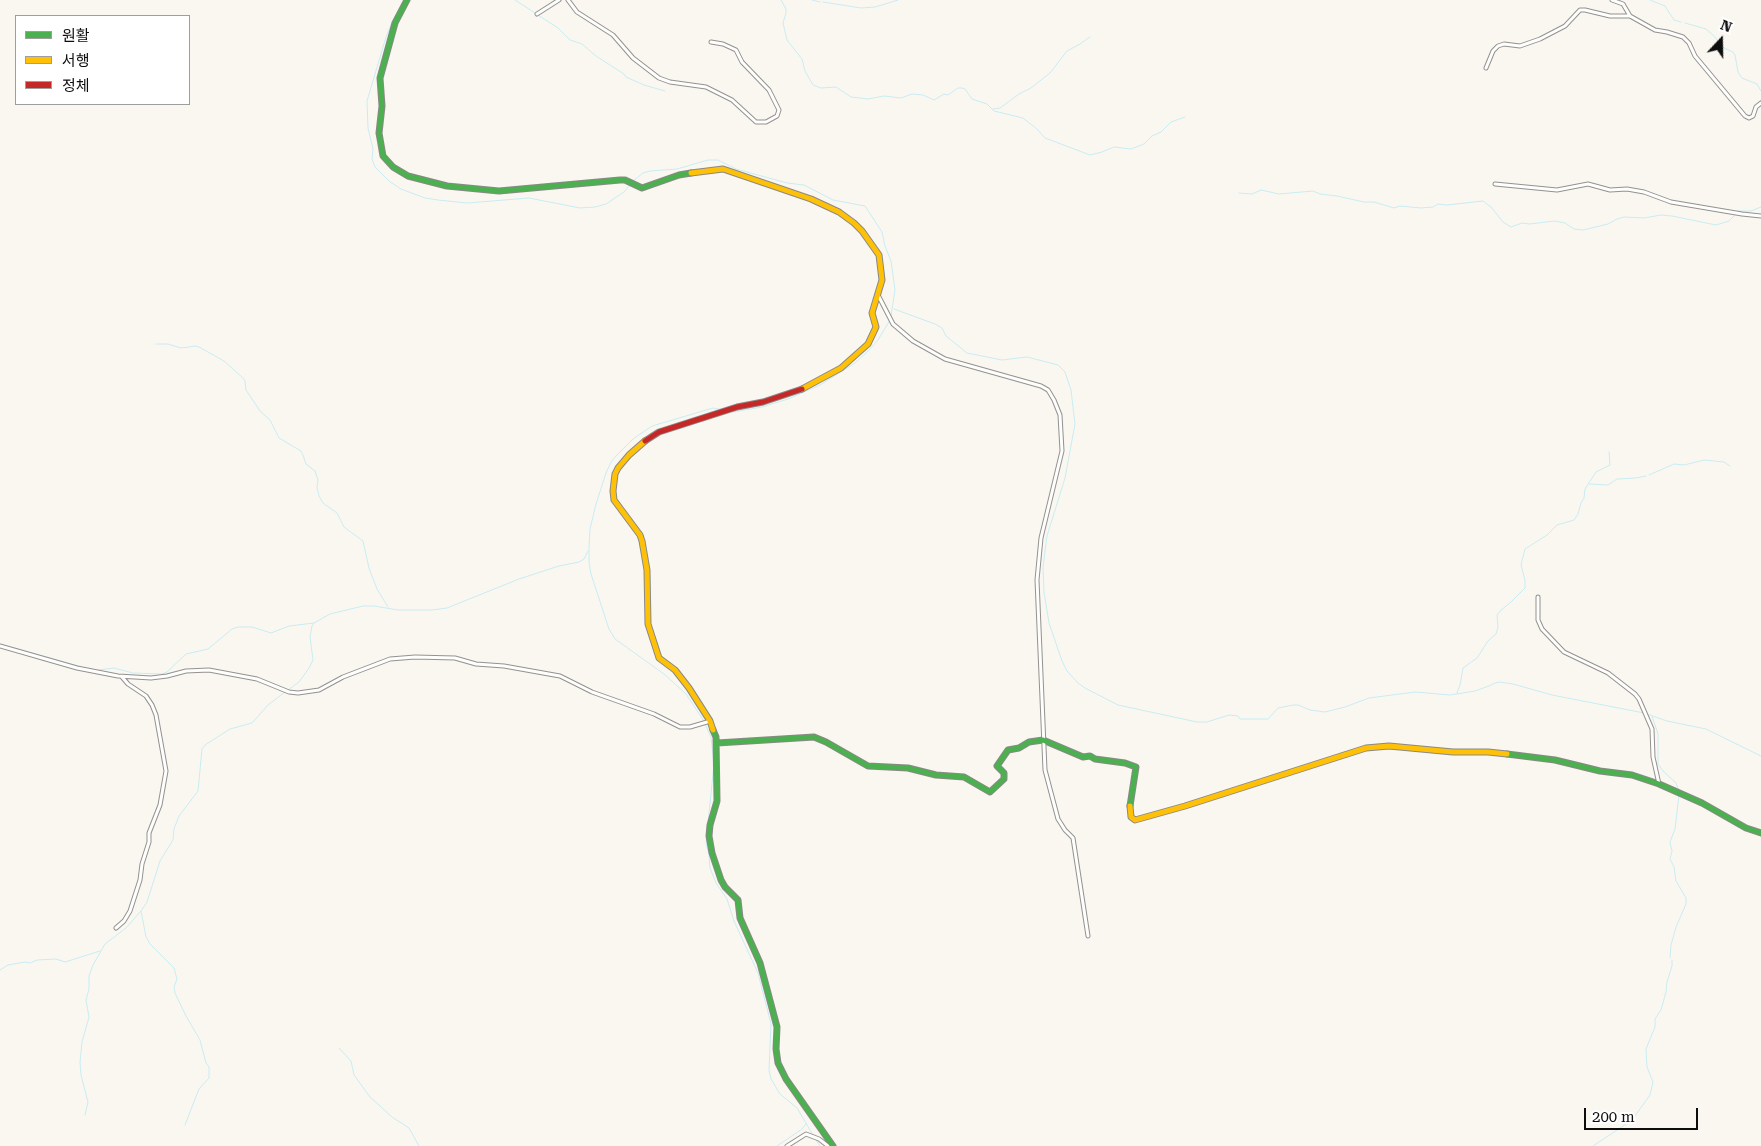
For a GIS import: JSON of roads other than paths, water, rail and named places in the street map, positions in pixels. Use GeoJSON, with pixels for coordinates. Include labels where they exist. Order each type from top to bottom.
{"type":"FeatureCollection","features":[{"type":"Feature","properties":{"kind":"street"},"geometry":{"type":"LineString","coordinates":[[408,0],[395,24],[380,78],[382,96],[379,133],[381,150],[388,162],[400,172],[432,183],[499,191],[620,180],[625,180],[642,188],[679,175],[722,169],[811,199],[839,212],[854,223],[869,239],[879,255],[882,280],[872,312],[876,327],[872,338],[863,349],[840,368],[820,380],[786,395],[659,432],[629,455],[615,474],[613,498],[640,535],[642,541],[647,570],[648,624],[659,658],[675,670],[689,688],[718,743],[717,801],[709,836],[714,861],[725,887],[738,900],[742,923],[760,963],[775,1017],[776,1049],[780,1068],[834,1146]]}},
{"type":"Feature","properties":{"kind":"street"},"geometry":{"type":"LineString","coordinates":[[537,14],[559,0]]}},
{"type":"Feature","properties":{"kind":"street"},"geometry":{"type":"LineString","coordinates":[[568,0],[577,12],[613,36],[633,58],[659,78],[670,82],[706,88],[732,100],[756,122],[766,122],[777,116],[779,110],[766,86],[742,62],[736,50],[723,44],[710,42]]}},
{"type":"Feature","properties":{"kind":"street"},"geometry":{"type":"LineString","coordinates":[[1612,0],[1623,4],[1630,16]]}},
{"type":"Feature","properties":{"kind":"street"},"geometry":{"type":"LineString","coordinates":[[1486,68],[1493,50],[1498,46],[1504,44],[1520,46],[1540,39],[1566,26],[1575,14],[1582,10],[1610,16],[1630,16],[1655,30],[1683,37],[1689,43],[1695,56],[1745,116],[1752,117],[1756,107],[1761,103]]}},
{"type":"Feature","properties":{"kind":"street"},"geometry":{"type":"LineString","coordinates":[[1495,184],[1557,190],[1588,184],[1610,190],[1627,189],[1644,192],[1671,202],[1761,216]]}},
{"type":"Feature","properties":{"kind":"street"},"geometry":{"type":"LineString","coordinates":[[878,296],[893,324],[913,341],[946,359],[1041,386],[1048,390],[1060,415],[1062,450],[1041,538],[1037,580],[1043,740],[1045,774],[1055,811],[1061,824],[1073,838],[1088,936]]}},
{"type":"Feature","properties":{"kind":"street"},"geometry":{"type":"LineString","coordinates":[[1538,597],[1538,620],[1542,629],[1564,652],[1608,673],[1639,699],[1652,729],[1653,757],[1659,784]]}},
{"type":"Feature","properties":{"kind":"street"},"geometry":{"type":"LineString","coordinates":[[0,646],[77,668],[122,677],[158,677],[186,671],[209,670],[257,679],[289,692],[319,690],[343,677],[390,659],[415,657],[448,658],[560,676],[592,692],[654,714],[680,726],[690,726],[708,721]]}},
{"type":"Feature","properties":{"kind":"street"},"geometry":{"type":"LineString","coordinates":[[116,928],[124,921],[130,911],[140,880],[142,864],[149,842],[149,833],[160,805],[166,771],[156,715],[152,705],[146,696],[128,684],[122,677]]}},
{"type":"Feature","properties":{"kind":"street"},"geometry":{"type":"LineString","coordinates":[[718,743],[814,737],[868,766],[908,768],[936,775],[964,777],[990,792],[1004,779],[1004,773],[997,766],[1008,750],[1019,748],[1029,742],[1043,740],[1083,757],[1090,756],[1095,759],[1125,763],[1136,767],[1130,807],[1131,817],[1135,820],[1186,806],[1359,749],[1380,746],[1453,752],[1488,752],[1536,757],[1600,771],[1627,773],[1659,784],[1712,808],[1746,828],[1761,833]]}},
{"type":"Feature","properties":{"kind":"street"},"geometry":{"type":"LineString","coordinates":[[787,1146],[806,1134],[819,1139],[828,1146]]}},
{"type":"Feature","properties":{"kind":"waterway"},"geometry":{"type":"LineString","coordinates":[[404,0],[386,37],[367,101],[368,128],[373,149],[372,159],[375,167],[389,181],[401,189],[425,198],[438,200],[467,203],[529,198],[580,208],[606,204],[624,192],[630,185]]}},
{"type":"Feature","properties":{"kind":"waterway"},"geometry":{"type":"LineString","coordinates":[[515,0],[558,28],[570,40],[582,44],[626,77],[665,91]]}},
{"type":"Feature","properties":{"kind":"waterway"},"geometry":{"type":"LineString","coordinates":[[781,0],[786,9],[783,23],[787,40],[802,59],[805,71],[813,85],[821,88],[836,87],[851,97],[868,99],[884,96],[901,98],[912,94],[923,95],[934,100],[944,94],[948,95],[958,88],[962,88],[965,89],[972,99],[987,104],[994,111],[1023,118],[1045,138],[1090,155],[1114,147],[1131,149],[1144,144],[1171,122],[1185,117]]}},
{"type":"Feature","properties":{"kind":"waterway"},"geometry":{"type":"LineString","coordinates":[[812,0],[820,2]]}},
{"type":"Feature","properties":{"kind":"waterway"},"geometry":{"type":"LineString","coordinates":[[823,2],[861,8],[875,7],[898,0]]}},
{"type":"Feature","properties":{"kind":"waterway"},"geometry":{"type":"LineString","coordinates":[[1650,0],[1665,6],[1674,20],[1681,22]]}},
{"type":"Feature","properties":{"kind":"waterway"},"geometry":{"type":"LineString","coordinates":[[1685,23],[1706,29],[1724,48],[1733,52],[1738,72],[1742,78],[1757,84],[1761,91]]}},
{"type":"Feature","properties":{"kind":"waterway"},"geometry":{"type":"LineString","coordinates":[[993,109],[1000,108],[1031,88],[1050,73],[1067,51],[1090,37]]}},
{"type":"Feature","properties":{"kind":"waterway"},"geometry":{"type":"LineString","coordinates":[[632,182],[643,173],[650,171],[677,169],[708,160],[718,160],[736,169],[787,183],[804,185],[833,200],[865,206],[882,232],[891,261],[895,290],[891,316]]}},
{"type":"Feature","properties":{"kind":"waterway"},"geometry":{"type":"LineString","coordinates":[[1239,193],[1252,194],[1261,190],[1279,194],[1313,191],[1364,202],[1374,202],[1394,208],[1400,206],[1421,208],[1433,207],[1438,204],[1447,205],[1483,201],[1491,207],[1503,222],[1511,227],[1522,223],[1555,221],[1565,223],[1574,229],[1583,230],[1608,224],[1624,217],[1644,218],[1661,215],[1716,225],[1729,221],[1735,215]]}},
{"type":"Feature","properties":{"kind":"waterway"},"geometry":{"type":"LineString","coordinates":[[1737,211],[1751,211],[1761,207]]}},
{"type":"Feature","properties":{"kind":"waterway"},"geometry":{"type":"LineString","coordinates":[[894,309],[942,328],[946,336],[967,353],[1002,360],[1027,357],[1058,365],[1065,372],[1071,390],[1075,424],[1065,478],[1047,536],[1043,567],[1044,592],[1049,623],[1062,661],[1067,671],[1085,688],[1118,705],[1197,722],[1207,722],[1229,715],[1238,716],[1240,719],[1268,719],[1278,708],[1293,705],[1325,712],[1369,698],[1415,692],[1450,695],[1475,691],[1500,682],[1552,695],[1644,713]]}},
{"type":"Feature","properties":{"kind":"waterway"},"geometry":{"type":"LineString","coordinates":[[729,411],[762,407],[788,399],[820,385],[855,363],[867,352],[878,340],[890,320]]}},
{"type":"Feature","properties":{"kind":"waterway"},"geometry":{"type":"LineString","coordinates":[[156,344],[168,344],[181,348],[199,347],[224,361],[243,378],[246,390],[260,411],[270,420],[279,438],[301,451],[306,464],[315,471],[318,480],[319,496],[323,503],[337,513],[344,527],[363,541],[369,568],[377,589],[388,607]]}},
{"type":"Feature","properties":{"kind":"waterway"},"geometry":{"type":"LineString","coordinates":[[704,721],[686,694],[664,674],[615,639],[609,629],[591,574],[589,562],[590,529],[596,504],[611,462],[633,439],[652,426],[713,408],[723,410]]}},
{"type":"Feature","properties":{"kind":"waterway"},"geometry":{"type":"LineString","coordinates":[[1457,693],[1463,668],[1477,658],[1488,641],[1496,634],[1498,627],[1497,615],[1525,588],[1521,565],[1525,549],[1547,535],[1557,525],[1574,520],[1584,498],[1585,489],[1596,472],[1610,465],[1609,452]]}},
{"type":"Feature","properties":{"kind":"waterway"},"geometry":{"type":"LineString","coordinates":[[1649,475],[1674,464],[1684,465],[1704,460],[1724,462],[1730,466]]}},
{"type":"Feature","properties":{"kind":"waterway"},"geometry":{"type":"LineString","coordinates":[[1589,484],[1608,485],[1617,479],[1646,476]]}},
{"type":"Feature","properties":{"kind":"waterway"},"geometry":{"type":"LineString","coordinates":[[98,670],[114,668],[133,673],[162,674],[167,672],[186,654],[208,649],[232,629],[238,627],[252,627],[271,633],[289,626],[314,623],[330,614],[363,606],[398,610],[447,608],[519,579],[559,566],[579,562],[584,559],[588,551]]}},
{"type":"Feature","properties":{"kind":"waterway"},"geometry":{"type":"LineString","coordinates":[[288,690],[299,682],[313,660],[310,637],[314,623]]}},
{"type":"Feature","properties":{"kind":"waterway"},"geometry":{"type":"LineString","coordinates":[[11,647],[89,669]]}},
{"type":"Feature","properties":{"kind":"waterway"},"geometry":{"type":"LineString","coordinates":[[85,1115],[88,1102],[81,1075],[80,1062],[82,1042],[89,1017],[86,1000],[89,989],[89,976],[93,965],[105,944],[126,928],[147,902],[160,861],[173,840],[174,829],[179,816],[198,791],[202,749],[205,745],[230,729],[252,723],[268,705],[285,692]]}},
{"type":"Feature","properties":{"kind":"waterway"},"geometry":{"type":"LineString","coordinates":[[1647,714],[1667,721],[1706,729],[1761,756]]}},
{"type":"Feature","properties":{"kind":"waterway"},"geometry":{"type":"LineString","coordinates":[[1652,716],[1658,734],[1658,764],[1676,783],[1679,791]]}},
{"type":"Feature","properties":{"kind":"waterway"},"geometry":{"type":"LineString","coordinates":[[705,724],[711,737],[714,764],[706,843],[710,868],[716,883],[727,899],[734,921],[758,973],[771,1024],[769,1070],[771,1079],[780,1094],[797,1108],[813,1135]]}},
{"type":"Feature","properties":{"kind":"waterway"},"geometry":{"type":"LineString","coordinates":[[1670,958],[1676,927],[1686,904],[1686,898],[1676,881],[1674,867],[1670,859],[1672,851],[1670,842],[1675,829],[1679,795]]}},
{"type":"Feature","properties":{"kind":"waterway"},"geometry":{"type":"LineString","coordinates":[[141,911],[146,937],[150,944],[174,968],[177,979],[174,987],[175,993],[200,1040],[206,1063],[209,1067],[209,1078],[199,1089],[185,1125]]}},
{"type":"Feature","properties":{"kind":"waterway"},"geometry":{"type":"LineString","coordinates":[[0,970],[8,965],[30,963],[37,960],[56,959],[65,962],[100,951]]}},
{"type":"Feature","properties":{"kind":"waterway"},"geometry":{"type":"LineString","coordinates":[[1593,1146],[1632,1120],[1650,1095],[1653,1082],[1647,1067],[1646,1049],[1655,1027],[1655,1019],[1661,1010],[1672,960]]}},
{"type":"Feature","properties":{"kind":"waterway"},"geometry":{"type":"LineString","coordinates":[[339,1048],[351,1061],[354,1075],[370,1097],[392,1117],[409,1128],[419,1146]]}},
{"type":"Feature","properties":{"kind":"waterway"},"geometry":{"type":"LineString","coordinates":[[777,1146],[802,1129],[806,1124]]}},
{"type":"Feature","properties":{"kind":"waterway"},"geometry":{"type":"LineString","coordinates":[[816,1140],[820,1146]]}}]}
